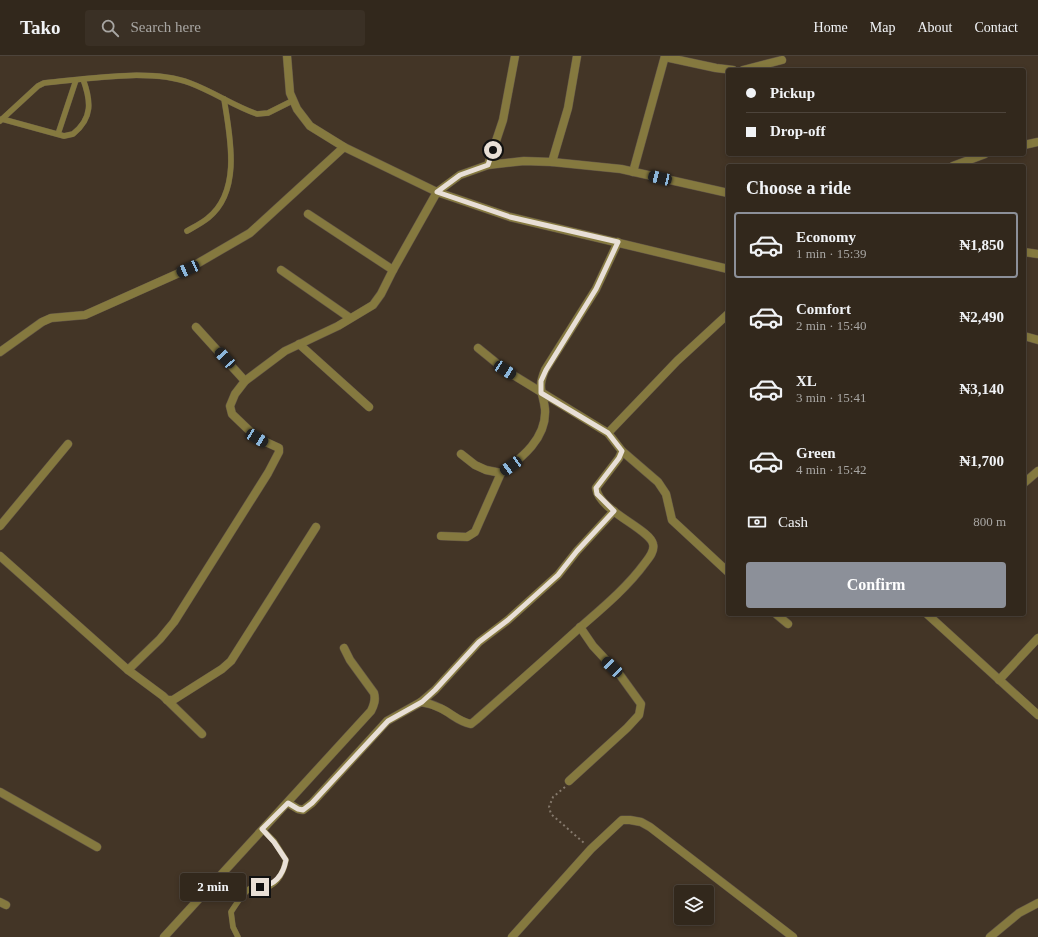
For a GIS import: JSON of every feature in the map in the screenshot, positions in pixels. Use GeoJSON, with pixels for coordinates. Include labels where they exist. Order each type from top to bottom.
{"type":"FeatureCollection","features":[{"type":"Feature","properties":{"kind":"street"},"geometry":{"type":"LineString","coordinates":[[287,56],[292,101],[310,126],[344,148],[437,192],[510,217],[726,269]]}},
{"type":"Feature","properties":{"kind":"street"},"geometry":{"type":"LineString","coordinates":[[488,165],[503,120],[515,56]]}},
{"type":"Feature","properties":{"kind":"street"},"geometry":{"type":"LineString","coordinates":[[552,162],[568,108],[577,56]]}},
{"type":"Feature","properties":{"kind":"street"},"geometry":{"type":"LineString","coordinates":[[633,172],[665,56],[726,69]]}},
{"type":"Feature","properties":{"kind":"street"},"geometry":{"type":"LineString","coordinates":[[751,68],[782,60]]}},
{"type":"Feature","properties":{"kind":"street"},"geometry":{"type":"LineString","coordinates":[[1026,145],[1038,142]]}},
{"type":"Feature","properties":{"kind":"street"},"geometry":{"type":"LineString","coordinates":[[0,352],[42,322],[51,318],[84,315],[188,269],[250,233],[344,148]]}},
{"type":"Feature","properties":{"kind":"street"},"geometry":{"type":"LineString","coordinates":[[958,164],[979,156]]}},
{"type":"Feature","properties":{"kind":"street"},"geometry":{"type":"LineString","coordinates":[[128,670],[160,639],[174,622],[268,473],[279,452],[279,448],[257,438],[232,414],[230,406],[232,400],[245,381],[285,351],[338,326],[372,305],[381,294],[437,192],[460,175],[488,165],[524,161],[552,162],[621,169],[726,193]]}},
{"type":"Feature","properties":{"kind":"street"},"geometry":{"type":"LineString","coordinates":[[308,214],[393,270]]}},
{"type":"Feature","properties":{"kind":"street"},"geometry":{"type":"LineString","coordinates":[[441,536],[467,537],[475,532],[501,473],[522,457],[539,436],[543,427],[545,409],[541,393],[541,381],[546,370],[596,289],[618,242]]}},
{"type":"Feature","properties":{"kind":"street"},"geometry":{"type":"LineString","coordinates":[[1026,252],[1038,254]]}},
{"type":"Feature","properties":{"kind":"street"},"geometry":{"type":"LineString","coordinates":[[281,270],[350,318]]}},
{"type":"Feature","properties":{"kind":"street"},"geometry":{"type":"LineString","coordinates":[[608,433],[677,361],[726,316]]}},
{"type":"Feature","properties":{"kind":"street"},"geometry":{"type":"LineString","coordinates":[[196,327],[245,381]]}},
{"type":"Feature","properties":{"kind":"street"},"geometry":{"type":"LineString","coordinates":[[1026,337],[1038,340]]}},
{"type":"Feature","properties":{"kind":"street"},"geometry":{"type":"LineString","coordinates":[[299,344],[369,407]]}},
{"type":"Feature","properties":{"kind":"street"},"geometry":{"type":"LineString","coordinates":[[478,348],[505,370],[608,433],[622,451],[658,482],[666,494],[672,520],[726,570]]}},
{"type":"Feature","properties":{"kind":"street"},"geometry":{"type":"LineString","coordinates":[[0,526],[68,444]]}},
{"type":"Feature","properties":{"kind":"street"},"geometry":{"type":"LineString","coordinates":[[422,702],[439,707],[453,715],[461,722],[471,724],[580,627],[646,563],[654,545],[650,538],[614,511],[597,494],[596,488],[619,458],[622,451]]}},
{"type":"Feature","properties":{"kind":"street"},"geometry":{"type":"LineString","coordinates":[[461,454],[475,465],[486,470],[501,473]]}},
{"type":"Feature","properties":{"kind":"street"},"geometry":{"type":"LineString","coordinates":[[1026,481],[1038,471]]}},
{"type":"Feature","properties":{"kind":"street"},"geometry":{"type":"LineString","coordinates":[[288,803],[298,809],[303,810],[312,803],[388,721],[422,702],[479,642],[508,620],[558,575],[577,551],[614,511]]}},
{"type":"Feature","properties":{"kind":"street"},"geometry":{"type":"LineString","coordinates":[[167,700],[173,700],[222,669],[231,661],[316,527]]}},
{"type":"Feature","properties":{"kind":"street"},"geometry":{"type":"LineString","coordinates":[[0,556],[128,670],[167,700],[202,734]]}},
{"type":"Feature","properties":{"kind":"street"},"geometry":{"type":"LineString","coordinates":[[778,616],[788,624]]}},
{"type":"Feature","properties":{"kind":"street"},"geometry":{"type":"LineString","coordinates":[[929,616],[1038,715]]}},
{"type":"Feature","properties":{"kind":"street"},"geometry":{"type":"LineString","coordinates":[[569,781],[639,716],[641,704],[620,675],[593,646],[580,627]]}},
{"type":"Feature","properties":{"kind":"street"},"geometry":{"type":"LineString","coordinates":[[999,680],[1038,638]]}},
{"type":"Feature","properties":{"kind":"street"},"geometry":{"type":"LineString","coordinates":[[164,937],[371,711],[374,705],[374,693],[350,660],[344,648]]}},
{"type":"Feature","properties":{"kind":"street"},"geometry":{"type":"LineString","coordinates":[[0,792],[97,847]]}},
{"type":"Feature","properties":{"kind":"street"},"geometry":{"type":"LineString","coordinates":[[512,937],[591,849],[622,820],[641,822],[650,827],[793,937]]}},
{"type":"Feature","properties":{"kind":"street"},"geometry":{"type":"LineString","coordinates":[[990,937],[1019,913],[1038,903]]}},
{"type":"Feature","properties":{"kind":"lane"},"geometry":{"type":"LineString","coordinates":[[1,120],[38,86],[44,83],[83,79],[148,75],[170,77],[191,83],[251,112],[262,115],[292,101]]}},
{"type":"Feature","properties":{"kind":"lane"},"geometry":{"type":"LineString","coordinates":[[1,120],[64,136],[73,134],[79,130],[84,121],[90,101],[83,79]]}},
{"type":"Feature","properties":{"kind":"lane"},"geometry":{"type":"LineString","coordinates":[[58,134],[76,80]]}},
{"type":"Feature","properties":{"kind":"lane"},"geometry":{"type":"LineString","coordinates":[[187,231],[208,218],[226,194],[230,176],[230,150],[224,99]]}},
{"type":"Feature","properties":{"kind":"lane"},"geometry":{"type":"LineString","coordinates":[[238,937],[233,927],[231,912],[250,888],[270,886],[280,877],[285,869],[286,860],[274,842],[262,829]]}},
{"type":"Feature","properties":{"kind":"path"},"geometry":{"type":"LineString","coordinates":[[569,781],[553,797],[549,807],[551,814],[591,849]]}},
{"type":"Feature","properties":{"kind":"route"},"geometry":{"type":"LineString","coordinates":[[260,887],[270,886],[280,877],[285,869],[286,860],[274,842],[262,829],[288,803],[298,809],[303,810],[312,803],[388,721],[422,702],[479,642],[508,620],[552,581],[614,511],[597,494],[596,488],[619,458],[622,451],[608,433],[541,393],[541,381],[546,370],[596,289],[618,242],[510,217],[437,192],[460,175],[488,165],[493,150]]}}]}
